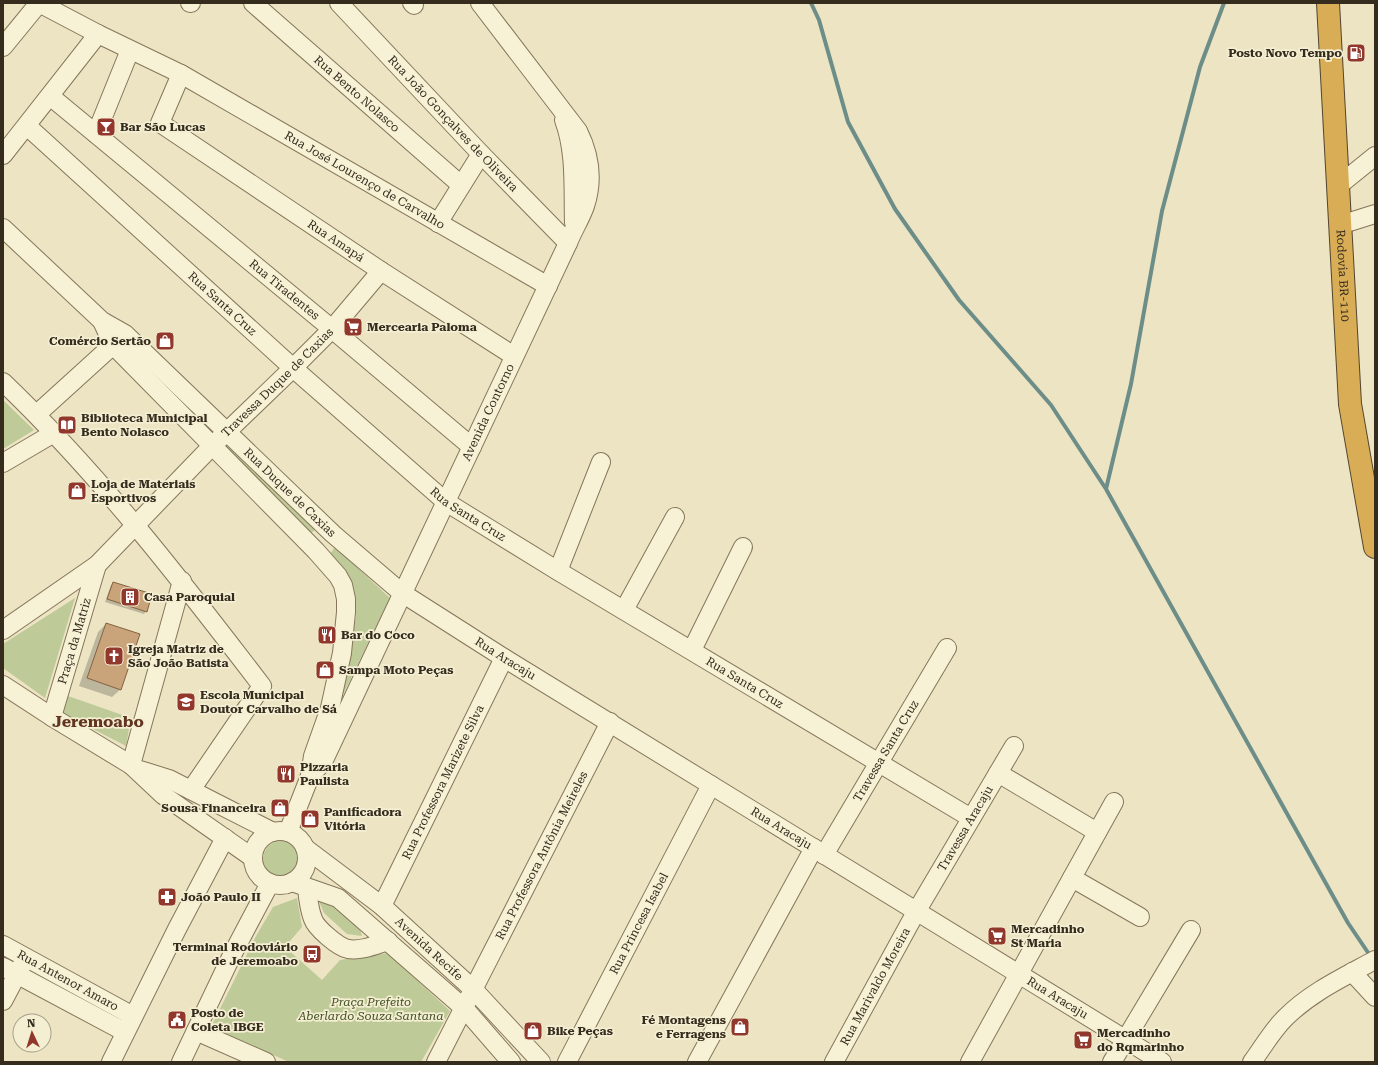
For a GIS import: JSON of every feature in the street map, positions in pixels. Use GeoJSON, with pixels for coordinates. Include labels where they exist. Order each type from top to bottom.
{"type":"FeatureCollection","features":[{"type":"Feature","properties":{"kind":"highway","name":"Rodovia BR-110"},"geometry":{"type":"LineString","coordinates":[[1328,3],[1350,404],[1374,530]]}},
{"type":"Feature","properties":{"kind":"street"},"geometry":{"type":"LineString","coordinates":[[3,47],[39,3]]}},
{"type":"Feature","properties":{"kind":"street","name":"Rua José Lourenço de Carvalho"},"geometry":{"type":"LineString","coordinates":[[39,3],[98,34],[181,74],[548,286]]}},
{"type":"Feature","properties":{"kind":"street","name":"Rua Bento Nolasco"},"geometry":{"type":"LineString","coordinates":[[253,3],[461,185]]}},
{"type":"Feature","properties":{"kind":"street","name":"Rua João Gonçalves de Oliveira"},"geometry":{"type":"LineString","coordinates":[[339,3],[481,154],[571,236]]}},
{"type":"Feature","properties":{"kind":"street","name":"Avenida Contorno"},"geometry":{"type":"LineString","coordinates":[[310,776],[323,762],[585,206],[589,187],[590,163],[585,145],[578,131],[480,3]]}},
{"type":"Feature","properties":{"kind":"street"},"geometry":{"type":"LineString","coordinates":[[3,155],[98,34]]}},
{"type":"Feature","properties":{"kind":"street"},"geometry":{"type":"LineString","coordinates":[[96,134],[130,50]]}},
{"type":"Feature","properties":{"kind":"street","name":"Rua Amapá"},"geometry":{"type":"LineString","coordinates":[[181,74],[160,123],[382,271],[514,356]]}},
{"type":"Feature","properties":{"kind":"street","name":"Rua Tiradentes"},"geometry":{"type":"LineString","coordinates":[[50,96],[472,447]]}},
{"type":"Feature","properties":{"kind":"street","name":"Rua Santa Cruz"},"geometry":{"type":"LineString","coordinates":[[27,126],[293,368],[446,502],[558,571],[971,818]]}},
{"type":"Feature","properties":{"kind":"street"},"geometry":{"type":"LineString","coordinates":[[438,223],[481,154]]}},
{"type":"Feature","properties":{"kind":"street"},"geometry":{"type":"LineString","coordinates":[[1338,186],[1375,156]]}},
{"type":"Feature","properties":{"kind":"street"},"geometry":{"type":"LineString","coordinates":[[1340,225],[1375,214]]}},
{"type":"Feature","properties":{"kind":"street","name":"Rua Duque de Caxias"},"geometry":{"type":"LineString","coordinates":[[3,228],[102,321],[125,334],[333,534],[316,551],[113,345],[102,321]]}},
{"type":"Feature","properties":{"kind":"street","name":"Travessa Duque de Caxias"},"geometry":{"type":"LineString","coordinates":[[135,525],[227,431],[332,329],[382,271]]}},
{"type":"Feature","properties":{"kind":"street"},"geometry":{"type":"LineString","coordinates":[[37,414],[113,345]]}},
{"type":"Feature","properties":{"kind":"street"},"geometry":{"type":"LineString","coordinates":[[3,382],[37,414],[135,525],[182,581],[262,686],[190,790]]}},
{"type":"Feature","properties":{"kind":"street"},"geometry":{"type":"LineString","coordinates":[[3,463],[54,433]]}},
{"type":"Feature","properties":{"kind":"street"},"geometry":{"type":"LineString","coordinates":[[558,571],[601,462]]}},
{"type":"Feature","properties":{"kind":"street"},"geometry":{"type":"LineString","coordinates":[[624,610],[675,517]]}},
{"type":"Feature","properties":{"kind":"street","name":"Praça da Matriz"},"geometry":{"type":"LineString","coordinates":[[3,630],[97,566],[135,525]]}},
{"type":"Feature","properties":{"kind":"street","name":"Rua Aracaju"},"geometry":{"type":"LineString","coordinates":[[333,534],[402,593],[504,658],[1162,1062]]}},
{"type":"Feature","properties":{"kind":"street"},"geometry":{"type":"LineString","coordinates":[[692,650],[743,547]]}},
{"type":"Feature","properties":{"kind":"street"},"geometry":{"type":"LineString","coordinates":[[300,885],[279,885],[270,883],[260,875],[255,867],[253,858],[258,843],[265,836],[280,832],[310,776],[313,756],[330,708],[337,679],[342,653],[346,599],[343,585],[338,576],[316,551]]}},
{"type":"Feature","properties":{"kind":"street","name":"Praça da Matriz"},"geometry":{"type":"LineString","coordinates":[[52,717],[97,566]]}},
{"type":"Feature","properties":{"kind":"street"},"geometry":{"type":"LineString","coordinates":[[134,767],[182,581]]}},
{"type":"Feature","properties":{"kind":"street","name":"Travessa Santa Cruz"},"geometry":{"type":"LineString","coordinates":[[698,1062],[819,852],[877,763],[947,648]]}},
{"type":"Feature","properties":{"kind":"street","name":"Rua Professora Marizete Silva"},"geometry":{"type":"LineString","coordinates":[[382,906],[504,658]]}},
{"type":"Feature","properties":{"kind":"street"},"geometry":{"type":"LineString","coordinates":[[3,685],[134,767],[169,779],[300,840],[305,848],[307,857],[304,871],[299,877],[300,885],[309,904],[313,921],[335,943],[348,949],[363,949],[388,941]]}},
{"type":"Feature","properties":{"kind":"street","name":"Rua Professora Antônia Meireles"},"geometry":{"type":"LineString","coordinates":[[465,1009],[610,722]]}},
{"type":"Feature","properties":{"kind":"street","name":"Travessa Aracaju"},"geometry":{"type":"LineString","coordinates":[[916,912],[1014,746]]}},
{"type":"Feature","properties":{"kind":"street"},"geometry":{"type":"LineString","coordinates":[[134,767],[163,795],[253,858]]}},
{"type":"Feature","properties":{"kind":"street"},"geometry":{"type":"LineString","coordinates":[[998,773],[1097,832]]}},
{"type":"Feature","properties":{"kind":"street","name":"Rua Princesa Isabel"},"geometry":{"type":"LineString","coordinates":[[566,1062],[712,786]]}},
{"type":"Feature","properties":{"kind":"street"},"geometry":{"type":"LineString","coordinates":[[970,1062],[1114,802]]}},
{"type":"Feature","properties":{"kind":"street"},"geometry":{"type":"LineString","coordinates":[[111,1062],[224,838]]}},
{"type":"Feature","properties":{"kind":"street","name":"Avenida Recife"},"geometry":{"type":"LineString","coordinates":[[305,848],[382,906],[474,990],[541,1062]]}},
{"type":"Feature","properties":{"kind":"street"},"geometry":{"type":"LineString","coordinates":[[1072,878],[1140,917]]}},
{"type":"Feature","properties":{"kind":"street"},"geometry":{"type":"LineString","coordinates":[[182,1062],[232,955],[270,883]]}},
{"type":"Feature","properties":{"kind":"street","name":"Avenida Recife"},"geometry":{"type":"LineString","coordinates":[[300,885],[338,898],[465,1009],[510,1062]]}},
{"type":"Feature","properties":{"kind":"street","name":"Rua Marivaldo Moreira"},"geometry":{"type":"LineString","coordinates":[[834,1062],[916,912]]}},
{"type":"Feature","properties":{"kind":"street"},"geometry":{"type":"LineString","coordinates":[[1112,1062],[1191,930]]}},
{"type":"Feature","properties":{"kind":"street","name":"Rua Antenor Amaro"},"geometry":{"type":"LineString","coordinates":[[3,945],[129,1024]]}},
{"type":"Feature","properties":{"kind":"street"},"geometry":{"type":"LineString","coordinates":[[3,1002],[10,971],[25,958]]}},
{"type":"Feature","properties":{"kind":"street"},"geometry":{"type":"LineString","coordinates":[[1252,1062],[1274,1030],[1305,1000],[1365,965],[1375,997]]}},
{"type":"Feature","properties":{"kind":"street","name":"Rua Antenor Amaro"},"geometry":{"type":"LineString","coordinates":[[10,971],[129,1024]]}},
{"type":"Feature","properties":{"kind":"street"},"geometry":{"type":"LineString","coordinates":[[436,1062],[465,1009]]}},
{"type":"Feature","properties":{"kind":"street"},"geometry":{"type":"LineString","coordinates":[[196,1031],[266,1062]]}},
{"type":"Feature","properties":{"kind":"green space"},"geometry":{"type":"Polygon","coordinates":[[[3,400],[34,430],[3,449],[3,400]]]}},
{"type":"Feature","properties":{"kind":"green space"},"geometry":{"type":"Polygon","coordinates":[[[225,441],[316,529],[310,534],[220,446],[225,441]]]}},
{"type":"Feature","properties":{"kind":"green space"},"geometry":{"type":"Polygon","coordinates":[[[335,547],[390,598],[338,705],[356,617],[355,596],[346,575],[330,554],[335,547]]]}},
{"type":"Feature","properties":{"kind":"green space"},"geometry":{"type":"Polygon","coordinates":[[[75,598],[45,698],[3,668],[3,644],[75,598]]]}},
{"type":"Feature","properties":{"kind":"green space"},"geometry":{"type":"Polygon","coordinates":[[[68,696],[131,718],[126,746],[62,713],[68,696]]]}},
{"type":"Feature","properties":{"kind":"green space"},"geometry":{"type":"Polygon","coordinates":[[[285,841],[294,846],[298,852],[298,866],[294,872],[285,877],[277,877],[268,872],[264,866],[263,855],[268,846],[274,842],[285,841]]]}},
{"type":"Feature","properties":{"kind":"green space","name":"Praça Prefeito Aberlardo Souza Santana"},"geometry":{"type":"Polygon","coordinates":[[[297,898],[302,927],[285,947],[322,980],[340,960],[388,953],[450,1011],[421,1062],[289,1062],[211,1027],[256,936],[273,907],[297,898]]]}},
{"type":"Feature","properties":{"kind":"green space"},"geometry":{"type":"Polygon","coordinates":[[[318,899],[333,904],[360,929],[362,936],[347,934],[324,913],[318,899]]]}},
{"type":"Feature","properties":{"kind":"building","name":"Casa Paroquial"},"geometry":{"type":"Polygon","coordinates":[[[113,582],[152,594],[147,612],[107,599],[113,582]]]}},
{"type":"Feature","properties":{"kind":"building","name":"Igreja Matriz de São João Batista"},"geometry":{"type":"Polygon","coordinates":[[[106,623],[140,634],[121,690],[87,678],[106,623]]]}},
{"type":"Feature","properties":{"kind":"waterway"},"geometry":{"type":"LineString","coordinates":[[811,3],[819,20],[848,122],[895,209],[959,300],[1051,405],[1106,489],[1348,923],[1371,957]]}},
{"type":"Feature","properties":{"kind":"waterway"},"geometry":{"type":"LineString","coordinates":[[1106,489],[1131,384],[1162,211],[1200,67],[1224,3]]}},
{"type":"Feature","properties":{"kind":"place","name":"Posto Novo Tempo"},"geometry":{"type":"Point","coordinates":[1356,53]}},
{"type":"Feature","properties":{"kind":"place","name":"Bar São Lucas"},"geometry":{"type":"Point","coordinates":[106,127]}},
{"type":"Feature","properties":{"kind":"place","name":"Mercearia Paloma"},"geometry":{"type":"Point","coordinates":[353,327]}},
{"type":"Feature","properties":{"kind":"place","name":"Comércio Sertão"},"geometry":{"type":"Point","coordinates":[165,341]}},
{"type":"Feature","properties":{"kind":"place","name":"Biblioteca Municipal Bento Nolasco"},"geometry":{"type":"Point","coordinates":[67,425]}},
{"type":"Feature","properties":{"kind":"place","name":"Loja de Materiais Esportivos"},"geometry":{"type":"Point","coordinates":[77,491]}},
{"type":"Feature","properties":{"kind":"place","name":"Casa Paroquial"},"geometry":{"type":"Point","coordinates":[130,597]}},
{"type":"Feature","properties":{"kind":"place","name":"Bar do Coco"},"geometry":{"type":"Point","coordinates":[327,635]}},
{"type":"Feature","properties":{"kind":"place","name":"Igreja Matriz de São João Batista"},"geometry":{"type":"Point","coordinates":[114,656]}},
{"type":"Feature","properties":{"kind":"place","name":"Sampa Moto Peças"},"geometry":{"type":"Point","coordinates":[325,670]}},
{"type":"Feature","properties":{"kind":"place","name":"Escola Municipal Doutor Carvalho de Sá"},"geometry":{"type":"Point","coordinates":[186,702]}},
{"type":"Feature","properties":{"kind":"place","name":"Pizzaria Paulista"},"geometry":{"type":"Point","coordinates":[286,774]}},
{"type":"Feature","properties":{"kind":"place","name":"Sousa Financeira"},"geometry":{"type":"Point","coordinates":[280,808]}},
{"type":"Feature","properties":{"kind":"place","name":"Panificadora Vitória"},"geometry":{"type":"Point","coordinates":[310,819]}},
{"type":"Feature","properties":{"kind":"place","name":"João Paulo II"},"geometry":{"type":"Point","coordinates":[167,897]}},
{"type":"Feature","properties":{"kind":"place","name":"Mercadinho St Maria"},"geometry":{"type":"Point","coordinates":[997,936]}},
{"type":"Feature","properties":{"kind":"place","name":"Terminal Rodoviário de Jeremoabo"},"geometry":{"type":"Point","coordinates":[312,954]}},
{"type":"Feature","properties":{"kind":"place","name":"Posto de Coleta IBGE"},"geometry":{"type":"Point","coordinates":[177,1020]}},
{"type":"Feature","properties":{"kind":"place","name":"Fé Montagens e Ferragens"},"geometry":{"type":"Point","coordinates":[740,1027]}},
{"type":"Feature","properties":{"kind":"place","name":"Bike Peças"},"geometry":{"type":"Point","coordinates":[533,1031]}},
{"type":"Feature","properties":{"kind":"place","name":"Mercadinho do Rqmarinho"},"geometry":{"type":"Point","coordinates":[1083,1040]}},
{"type":"Feature","properties":{"kind":"district","name":"Jeremoabo"},"geometry":{"type":"Point","coordinates":[98,721]}}]}
